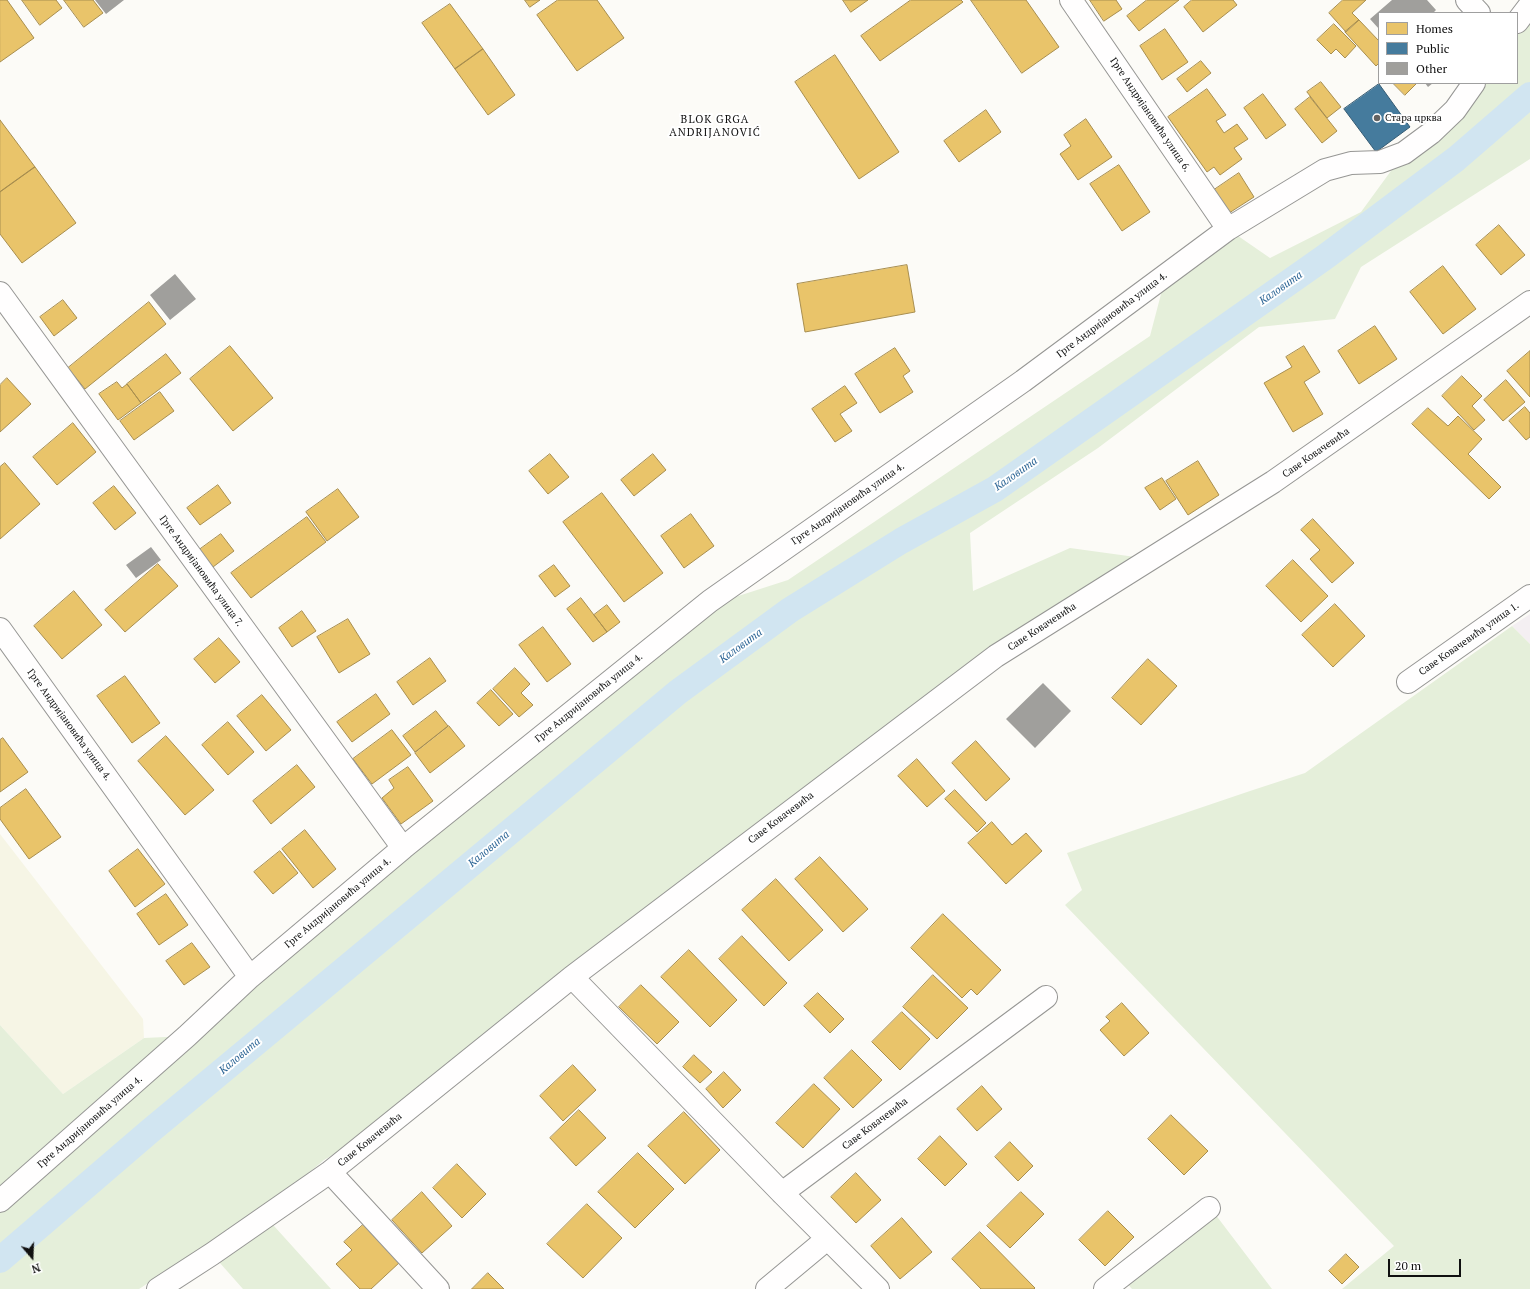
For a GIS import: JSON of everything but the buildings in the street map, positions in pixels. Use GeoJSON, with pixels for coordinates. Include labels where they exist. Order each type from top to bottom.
{"type":"FeatureCollection","features":[{"type":"Feature","properties":{"kind":"street","name":"Грге Андријановића улица 6."},"geometry":{"type":"LineString","coordinates":[[1071,0],[1228,229]]}},
{"type":"Feature","properties":{"kind":"street"},"geometry":{"type":"LineString","coordinates":[[1467,0],[1478,12]]}},
{"type":"Feature","properties":{"kind":"street"},"geometry":{"type":"LineString","coordinates":[[1518,21],[1530,6]]}},
{"type":"Feature","properties":{"kind":"street","name":"Грге Андријановића улица 4."},"geometry":{"type":"LineString","coordinates":[[0,1201],[187,1036],[250,977],[403,848],[710,601],[1022,381],[1228,229],[1325,170],[1351,163],[1380,162],[1404,153],[1431,133],[1455,110],[1473,84]]}},
{"type":"Feature","properties":{"kind":"street","name":"Грге Андријановића улица 7."},"geometry":{"type":"LineString","coordinates":[[0,293],[403,848]]}},
{"type":"Feature","properties":{"kind":"street","name":"Саве Ковачевића"},"geometry":{"type":"LineString","coordinates":[[158,1289],[212,1254],[330,1172],[572,977],[996,656],[1274,482],[1530,302]]}},
{"type":"Feature","properties":{"kind":"street","name":"Саве Ковачевића улица 1."},"geometry":{"type":"LineString","coordinates":[[1408,682],[1530,596]]}},
{"type":"Feature","properties":{"kind":"street","name":"Грге Андријановића улица 4."},"geometry":{"type":"LineString","coordinates":[[0,629],[250,977]]}},
{"type":"Feature","properties":{"kind":"street"},"geometry":{"type":"LineString","coordinates":[[572,977],[782,1194],[878,1289]]}},
{"type":"Feature","properties":{"kind":"street","name":"Саве Ковачевића"},"geometry":{"type":"LineString","coordinates":[[782,1194],[1046,997]]}},
{"type":"Feature","properties":{"kind":"street"},"geometry":{"type":"LineString","coordinates":[[330,1172],[438,1289]]}},
{"type":"Feature","properties":{"kind":"street"},"geometry":{"type":"LineString","coordinates":[[1105,1289],[1210,1208]]}},
{"type":"Feature","properties":{"kind":"street"},"geometry":{"type":"LineString","coordinates":[[767,1289],[827,1239]]}},
{"type":"Feature","properties":{"kind":"shaded area"},"geometry":{"type":"Polygon","coordinates":[[[1530,614],[1530,644],[1512,626],[1530,614]]]}},
{"type":"Feature","properties":{"kind":"green space"},"geometry":{"type":"Polygon","coordinates":[[[1530,8],[1530,159],[1361,267],[1335,319],[1259,327],[1098,448],[970,533],[973,591],[1070,548],[1150,559],[992,659],[403,1113],[324,1160],[276,1200],[139,1289],[0,1289],[0,1025],[63,1094],[144,1038],[187,1036],[701,608],[788,580],[1150,336],[1166,275],[1228,229],[1270,258],[1361,212],[1404,153],[1474,84],[1518,84],[1518,24],[1530,8]]]}},
{"type":"Feature","properties":{"kind":"green space"},"geometry":{"type":"Polygon","coordinates":[[[1512,626],[1530,644],[1530,1289],[1342,1289],[1394,1246],[1065,905],[1082,890],[1067,853],[1305,773],[1512,626]]]}},
{"type":"Feature","properties":{"kind":"green space"},"geometry":{"type":"Polygon","coordinates":[[[0,834],[143,1019],[144,1038],[63,1094],[0,1025],[0,834]]]}},
{"type":"Feature","properties":{"kind":"green space"},"geometry":{"type":"Polygon","coordinates":[[[1212,1210],[1272,1289],[1132,1289],[1123,1279],[1212,1210]]]}},
{"type":"Feature","properties":{"kind":"green space"},"geometry":{"type":"Polygon","coordinates":[[[265,1216],[331,1289],[243,1289],[212,1254],[265,1216]]]}},
{"type":"Feature","properties":{"kind":"waterway","name":"Каловита"},"geometry":{"type":"LineString","coordinates":[[0,1260],[150,1131],[678,692],[790,610],[901,541],[995,489],[1325,257],[1456,159],[1530,95]]}},
{"type":"Feature","properties":{"kind":"place","name":"Стара црква"},"geometry":{"type":"Point","coordinates":[1377,118]}},
{"type":"Feature","properties":{"kind":"district","name":"BLOK GRGA ANDRIJANOVIĆ"},"geometry":{"type":"Point","coordinates":[715,126]}}]}
